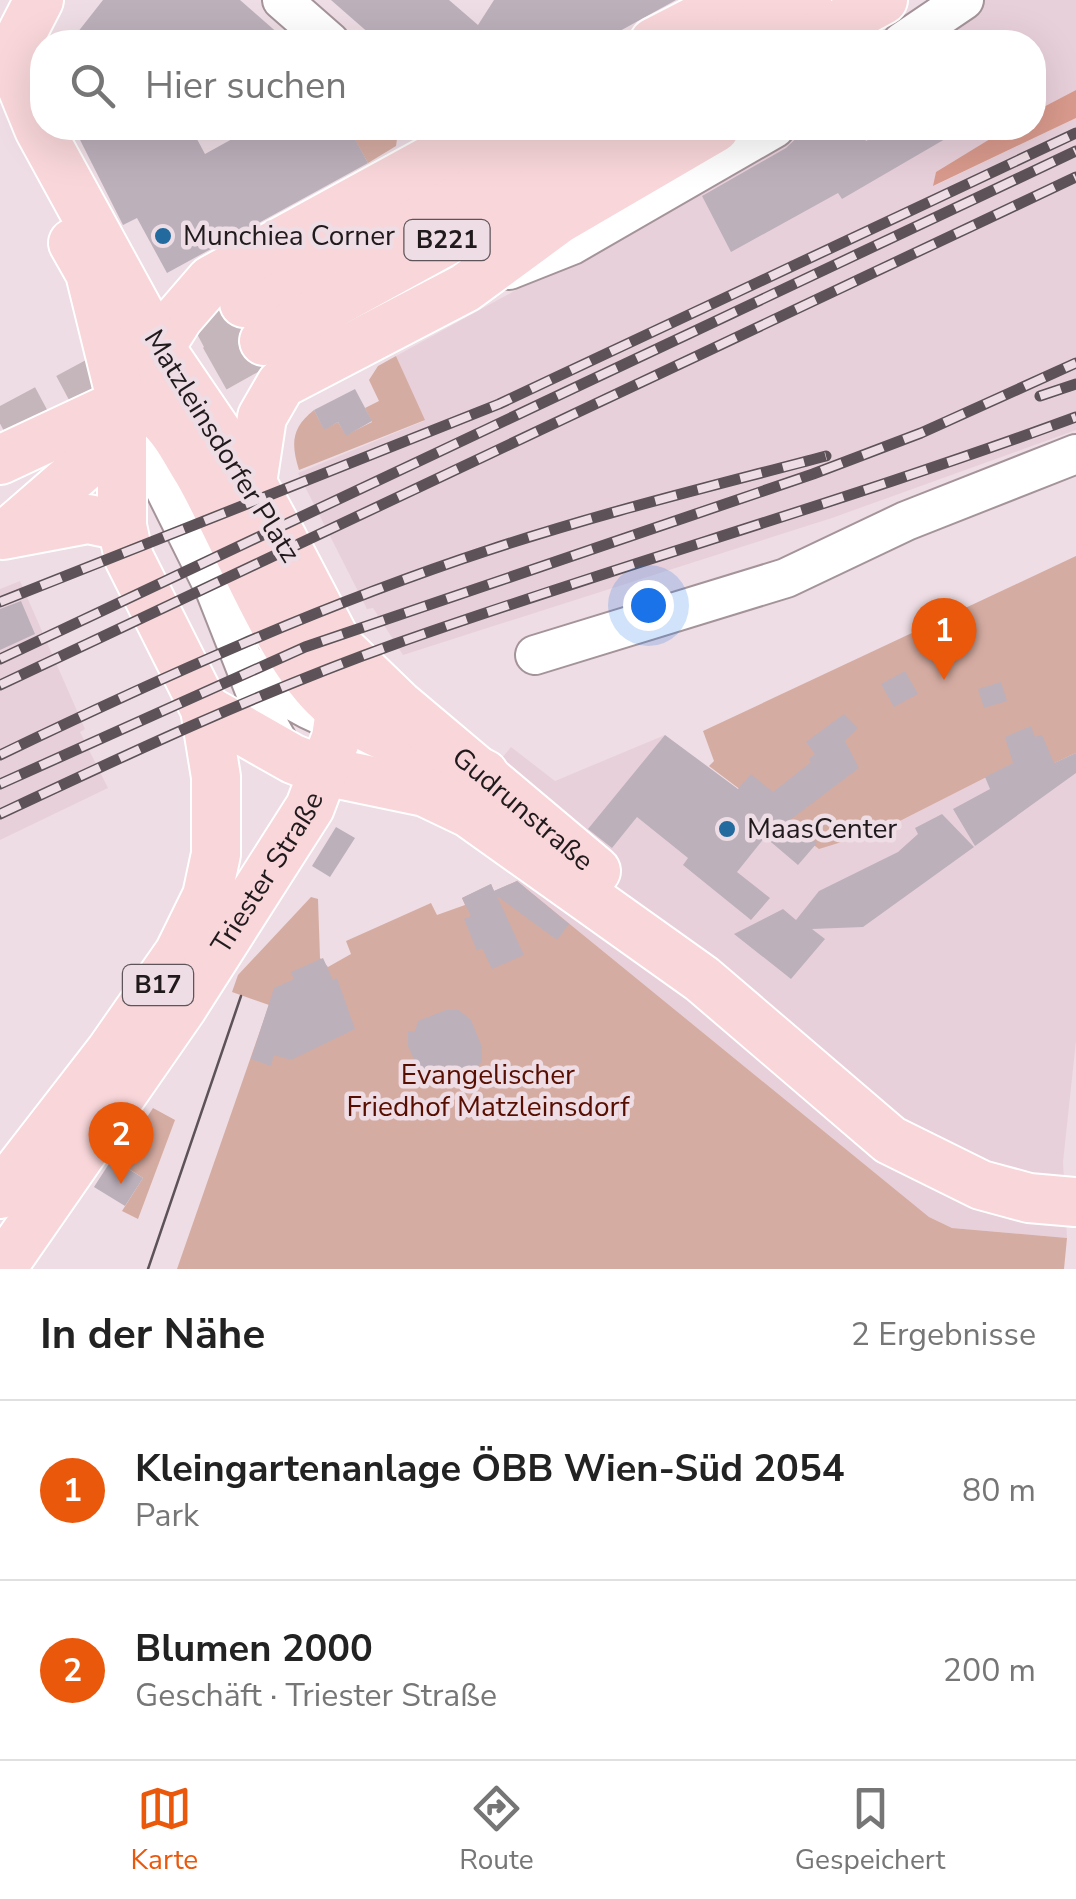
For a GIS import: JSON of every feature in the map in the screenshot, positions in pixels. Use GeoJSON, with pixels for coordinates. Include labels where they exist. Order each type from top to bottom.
{"type":"FeatureCollection","features":[{"type":"Feature","properties":{"kind":"main road","name":"Matzleinsdorfer Platz"},"geometry":{"type":"LineString","coordinates":[[30,106],[19,80],[18,65],[22,33],[39,0]]}},
{"type":"Feature","properties":{"kind":"main road"},"geometry":{"type":"LineString","coordinates":[[677,30],[736,0]]}},
{"type":"Feature","properties":{"kind":"main road"},"geometry":{"type":"LineString","coordinates":[[749,30],[807,0]]}},
{"type":"Feature","properties":{"kind":"main road"},"geometry":{"type":"LineString","coordinates":[[828,30],[883,0]]}},
{"type":"Feature","properties":{"kind":"main road"},"geometry":{"type":"LineString","coordinates":[[867,30],[906,0]]}},
{"type":"Feature","properties":{"kind":"main road","name":"Matzleinsdorfer Platz"},"geometry":{"type":"LineString","coordinates":[[0,116],[90,273],[122,403],[122,526],[129,558],[208,725]]}},
{"type":"Feature","properties":{"kind":"main road","name":"Matzleinsdorfer Platz"},"geometry":{"type":"LineString","coordinates":[[45,140],[162,351],[252,483],[317,653],[344,666],[328,714],[301,762]]}},
{"type":"Feature","properties":{"kind":"main road"},"geometry":{"type":"LineString","coordinates":[[6,479],[86,466],[122,403],[162,351],[179,317],[220,272],[445,140]]}},
{"type":"Feature","properties":{"kind":"main road","name":"B221"},"geometry":{"type":"LineString","coordinates":[[545,140],[254,322],[627,140]]}},
{"type":"Feature","properties":{"kind":"main road"},"geometry":{"type":"LineString","coordinates":[[252,483],[262,417],[281,384],[465,288],[559,219],[694,140]]}},
{"type":"Feature","properties":{"kind":"main road"},"geometry":{"type":"LineString","coordinates":[[6,479],[122,403]]}},
{"type":"Feature","properties":{"kind":"main road","name":"B17"},"geometry":{"type":"LineString","coordinates":[[122,403],[140,404],[156,412],[179,440],[317,653]]}},
{"type":"Feature","properties":{"kind":"main road"},"geometry":{"type":"LineString","coordinates":[[6,479],[88,520],[122,526]]}},
{"type":"Feature","properties":{"kind":"main road","name":"Gudrunstraße"},"geometry":{"type":"LineString","coordinates":[[317,653],[399,705],[484,774],[624,894],[702,979]]}},
{"type":"Feature","properties":{"kind":"main road"},"geometry":{"type":"LineString","coordinates":[[328,714],[484,774]]}},
{"type":"Feature","properties":{"kind":"main road"},"geometry":{"type":"LineString","coordinates":[[208,725],[301,762]]}},
{"type":"Feature","properties":{"kind":"main road","name":"Triester Straße"},"geometry":{"type":"LineString","coordinates":[[0,1191],[120,1037],[199,917],[216,854],[208,725]]}},
{"type":"Feature","properties":{"kind":"main road","name":"Gudrunstraße"},"geometry":{"type":"LineString","coordinates":[[301,762],[425,792],[469,814],[702,979],[890,1140],[982,1185],[1028,1198],[1076,1202]]}},
{"type":"Feature","properties":{"kind":"main road","name":"Triester Straße"},"geometry":{"type":"LineString","coordinates":[[1,1269],[182,1008],[310,807],[301,762]]}},
{"type":"Feature","properties":{"kind":"street"},"geometry":{"type":"LineString","coordinates":[[282,0],[316,30]]}},
{"type":"Feature","properties":{"kind":"street"},"geometry":{"type":"LineString","coordinates":[[920,30],[964,0]]}},
{"type":"Feature","properties":{"kind":"street"},"geometry":{"type":"LineString","coordinates":[[465,288],[572,244],[753,140]]}},
{"type":"Feature","properties":{"kind":"street"},"geometry":{"type":"LineString","coordinates":[[122,403],[248,664],[268,724],[301,762]]}},
{"type":"Feature","properties":{"kind":"street"},"geometry":{"type":"LineString","coordinates":[[534,655],[786,578],[906,521],[1076,454]]}},
{"type":"Feature","properties":{"kind":"street"},"geometry":{"type":"LineString","coordinates":[[248,664],[278,694],[328,714]]}},
{"type":"Feature","properties":{"kind":"shaded area"},"geometry":{"type":"Polygon","coordinates":[[[945,0],[1076,0],[1076,90],[1046,106],[1046,30],[902,30],[945,0]]]}},
{"type":"Feature","properties":{"kind":"shaded area"},"geometry":{"type":"Polygon","coordinates":[[[1076,90],[1076,118],[1046,132],[1046,106],[1076,90]]]}},
{"type":"Feature","properties":{"kind":"shaded area"},"geometry":{"type":"Polygon","coordinates":[[[1076,118],[1076,430],[832,518],[403,655],[373,608],[367,609],[298,473],[424,421],[396,356],[516,290],[516,282],[736,140],[988,140],[936,172],[934,186],[1030,140],[1046,140],[1046,132],[1076,118]]]}},
{"type":"Feature","properties":{"kind":"shaded area"},"geometry":{"type":"Polygon","coordinates":[[[988,140],[1030,140],[933,186],[936,172],[988,140]]]}},
{"type":"Feature","properties":{"kind":"shaded area"},"geometry":{"type":"Polygon","coordinates":[[[20,581],[85,729],[80,732],[108,788],[0,840],[0,589],[20,581]]]}},
{"type":"Feature","properties":{"kind":"shaded area"},"geometry":{"type":"Polygon","coordinates":[[[665,735],[777,821],[859,839],[1026,757],[1035,772],[1076,753],[1076,1041],[1063,1162],[1067,1238],[952,1228],[929,1217],[517,881],[501,759],[511,747],[555,781],[665,735]]]}},
{"type":"Feature","properties":{"kind":"green space"},"geometry":{"type":"Polygon","coordinates":[[[355,140],[397,140],[396,146],[368,163],[355,140]]]}},
{"type":"Feature","properties":{"kind":"green space"},"geometry":{"type":"Polygon","coordinates":[[[396,356],[425,420],[299,470],[295,437],[306,417],[314,410],[324,429],[338,422],[346,435],[372,422],[365,408],[379,401],[369,380],[378,366],[396,356]]]}},
{"type":"Feature","properties":{"kind":"green space"},"geometry":{"type":"Polygon","coordinates":[[[1076,556],[1076,753],[1035,772],[1026,757],[884,829],[819,849],[709,766],[714,761],[703,731],[1076,556]]]}},
{"type":"Feature","properties":{"kind":"green space","name":"Evangelischer Friedhof Matzleinsdorf"},"geometry":{"type":"Polygon","coordinates":[[[517,881],[929,1217],[952,1228],[1067,1238],[1064,1269],[177,1269],[269,1005],[232,992],[238,975],[311,897],[318,899],[320,958],[328,967],[351,954],[346,941],[431,903],[437,915],[465,905],[462,898],[491,884],[494,891],[517,881]]]}},
{"type":"Feature","properties":{"kind":"green space"},"geometry":{"type":"Polygon","coordinates":[[[153,1108],[175,1120],[138,1219],[122,1211],[143,1178],[118,1162],[153,1108]]]}},
{"type":"Feature","properties":{"kind":"building"},"geometry":{"type":"Polygon","coordinates":[[[103,0],[240,0],[274,30],[79,30],[103,0]]]}},
{"type":"Feature","properties":{"kind":"building"},"geometry":{"type":"Polygon","coordinates":[[[331,0],[449,0],[478,25],[494,0],[676,0],[622,30],[365,30],[331,0]]]}},
{"type":"Feature","properties":{"kind":"building"},"geometry":{"type":"Polygon","coordinates":[[[80,140],[197,140],[205,154],[230,140],[356,140],[368,163],[167,273],[137,218],[123,225],[80,140]]]}},
{"type":"Feature","properties":{"kind":"building"},"geometry":{"type":"Polygon","coordinates":[[[794,140],[943,140],[842,199],[838,193],[731,252],[702,196],[794,140]]]}},
{"type":"Feature","properties":{"kind":"building"},"geometry":{"type":"Polygon","coordinates":[[[355,389],[372,421],[346,436],[338,422],[324,430],[314,410],[355,389]]]}},
{"type":"Feature","properties":{"kind":"building"},"geometry":{"type":"Polygon","coordinates":[[[21,601],[35,634],[0,650],[0,609],[21,601]]]}},
{"type":"Feature","properties":{"kind":"building"},"geometry":{"type":"Polygon","coordinates":[[[905,671],[918,694],[894,707],[881,684],[905,671]]]}},
{"type":"Feature","properties":{"kind":"building"},"geometry":{"type":"Polygon","coordinates":[[[1001,682],[1007,701],[984,708],[978,689],[1001,682]]]}},
{"type":"Feature","properties":{"kind":"building"},"geometry":{"type":"Polygon","coordinates":[[[844,714],[858,728],[845,741],[859,768],[790,820],[817,843],[798,865],[765,837],[737,872],[770,898],[751,920],[683,865],[688,858],[637,817],[612,848],[588,829],[665,735],[738,789],[751,774],[773,792],[811,762],[809,759],[815,754],[806,742],[844,714]]]}},
{"type":"Feature","properties":{"kind":"building"},"geometry":{"type":"Polygon","coordinates":[[[1031,726],[1035,737],[1042,735],[1054,763],[1076,753],[1076,773],[975,846],[953,809],[990,789],[985,777],[1013,763],[1005,737],[1031,726]]]}},
{"type":"Feature","properties":{"kind":"building"},"geometry":{"type":"Polygon","coordinates":[[[942,814],[974,847],[863,927],[812,929],[825,939],[791,979],[734,934],[783,909],[796,920],[819,891],[898,852],[918,834],[915,828],[942,814]]]}},
{"type":"Feature","properties":{"kind":"building"},"geometry":{"type":"Polygon","coordinates":[[[336,827],[355,838],[330,877],[312,866],[336,827]]]}},
{"type":"Feature","properties":{"kind":"building"},"geometry":{"type":"Polygon","coordinates":[[[517,881],[569,924],[557,940],[497,896],[524,955],[492,969],[482,948],[477,951],[464,919],[471,916],[462,898],[491,884],[494,891],[517,881]]]}},
{"type":"Feature","properties":{"kind":"building"},"geometry":{"type":"Polygon","coordinates":[[[323,958],[333,980],[337,978],[355,1029],[291,1060],[274,1055],[271,1066],[251,1059],[274,988],[294,979],[291,972],[323,958]]]}},
{"type":"Feature","properties":{"kind":"building"},"geometry":{"type":"Polygon","coordinates":[[[446,1010],[459,1010],[471,1020],[482,1047],[482,1061],[464,1084],[431,1083],[421,1075],[408,1046],[408,1031],[415,1031],[418,1021],[446,1010]]]}},
{"type":"Feature","properties":{"kind":"building"},"geometry":{"type":"Polygon","coordinates":[[[112,1159],[143,1178],[125,1206],[94,1187],[112,1159]]]}},
{"type":"Feature","properties":{"kind":"tunnel"},"geometry":{"type":"LineString","coordinates":[[4,431],[244,303]]}},
{"type":"Feature","properties":{"kind":"tunnel"},"geometry":{"type":"LineString","coordinates":[[152,404],[264,341]]}},
{"type":"Feature","properties":{"kind":"tram line"},"geometry":{"type":"LineString","coordinates":[[148,1269],[241,996]]}},
{"type":"Feature","properties":{"kind":"railway"},"geometry":{"type":"LineString","coordinates":[[0,602],[499,404],[1076,133]]}},
{"type":"Feature","properties":{"kind":"railway"},"geometry":{"type":"LineString","coordinates":[[0,659],[1076,151]]}},
{"type":"Feature","properties":{"kind":"railway"},"geometry":{"type":"LineString","coordinates":[[0,685],[1076,177]]}},
{"type":"Feature","properties":{"kind":"railway"},"geometry":{"type":"LineString","coordinates":[[0,784],[305,647],[813,474],[921,433],[1076,363]]}},
{"type":"Feature","properties":{"kind":"railway"},"geometry":{"type":"LineString","coordinates":[[1040,396],[1076,384]]}},
{"type":"Feature","properties":{"kind":"railway"},"geometry":{"type":"LineString","coordinates":[[0,814],[196,724],[345,663],[1076,417]]}},
{"type":"Feature","properties":{"kind":"railway"},"geometry":{"type":"LineString","coordinates":[[0,755],[242,644],[426,571],[573,524],[826,456]]}},
{"type":"Feature","properties":{"kind":"place","name":"Munchiea Corner"},"geometry":{"type":"Point","coordinates":[163,236]}},
{"type":"Feature","properties":{"kind":"place","name":"Kleingartenanlage ÖBB Wien-Süd 2054"},"geometry":{"type":"Point","coordinates":[944,680]}},
{"type":"Feature","properties":{"kind":"place","name":"MaasCenter"},"geometry":{"type":"Point","coordinates":[727,829]}},
{"type":"Feature","properties":{"kind":"place","name":"Blumen 2000"},"geometry":{"type":"Point","coordinates":[121,1184]}}]}
